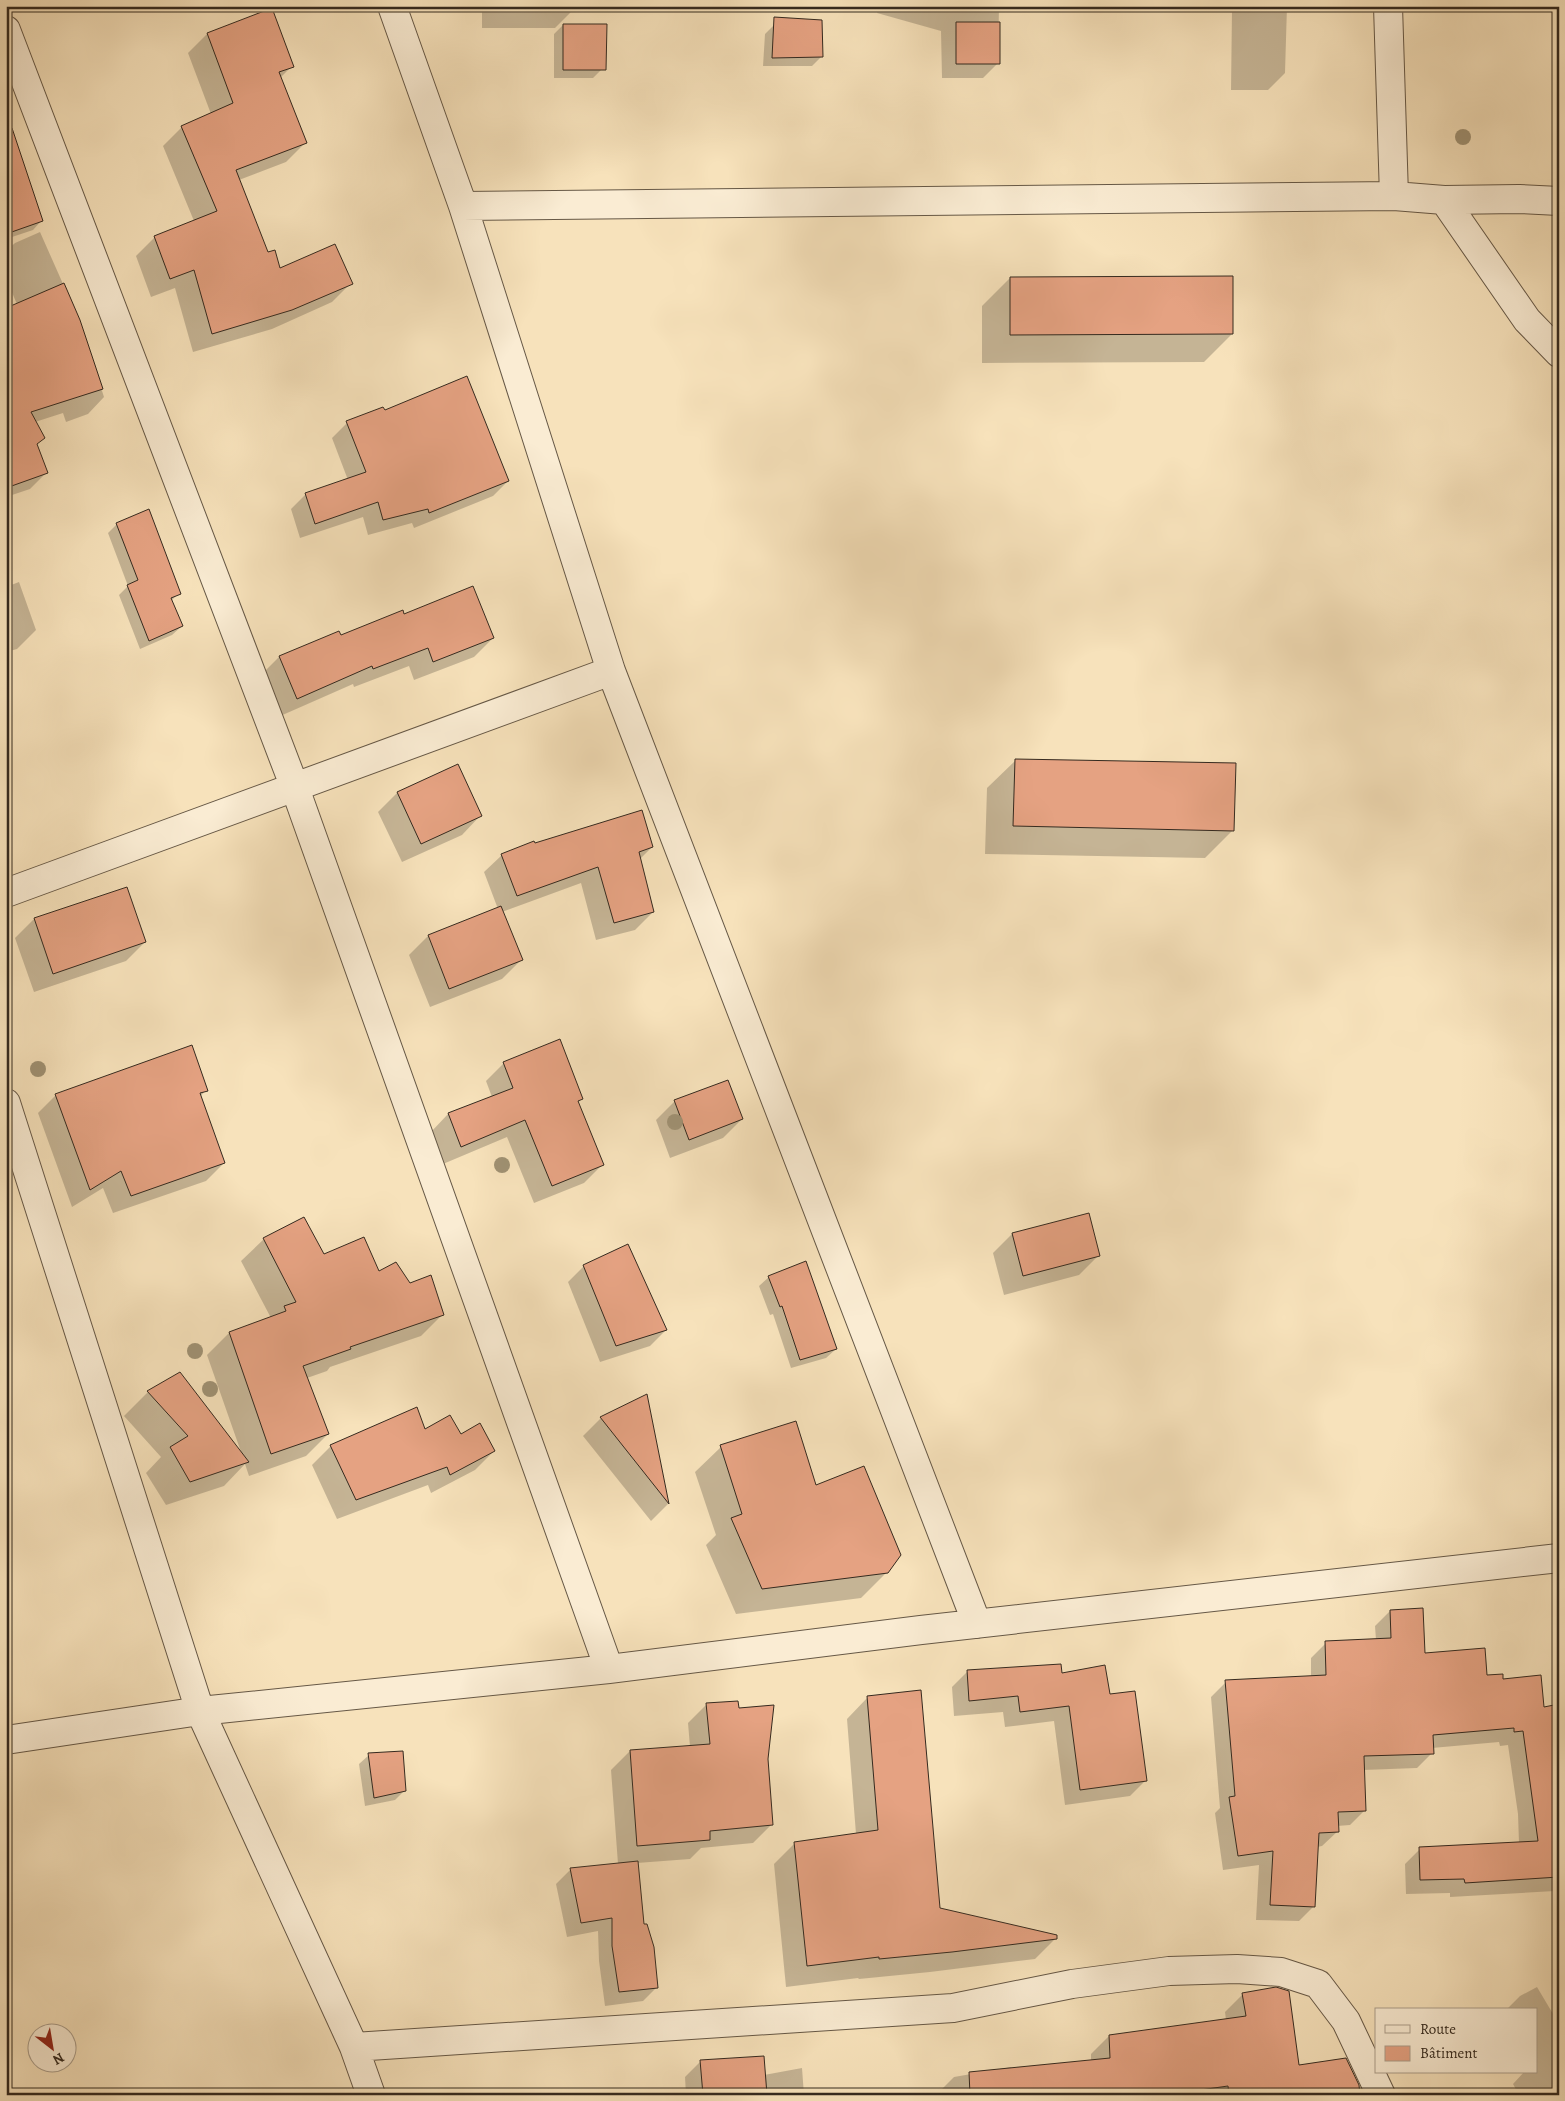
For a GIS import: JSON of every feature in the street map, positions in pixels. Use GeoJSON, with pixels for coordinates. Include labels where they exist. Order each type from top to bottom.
{"type":"FeatureCollection","features":[{"type":"Feature","properties":{"kind":"street"},"geometry":{"type":"LineString","coordinates":[[392,6],[463,206],[611,671],[977,1624]]}},
{"type":"Feature","properties":{"kind":"street"},"geometry":{"type":"LineString","coordinates":[[1388,6],[1394,196]]}},
{"type":"Feature","properties":{"kind":"street"},"geometry":{"type":"LineString","coordinates":[[6,30],[295,788],[609,1669]]}},
{"type":"Feature","properties":{"kind":"street"},"geometry":{"type":"LineString","coordinates":[[463,206],[1394,196],[1444,200],[1519,199],[1559,201]]}},
{"type":"Feature","properties":{"kind":"street"},"geometry":{"type":"LineString","coordinates":[[1444,200],[1528,320],[1559,353]]}},
{"type":"Feature","properties":{"kind":"street"},"geometry":{"type":"LineString","coordinates":[[6,893],[611,671]]}},
{"type":"Feature","properties":{"kind":"street"},"geometry":{"type":"LineString","coordinates":[[6,1102],[200,1710],[354,2047],[371,2095]]}},
{"type":"Feature","properties":{"kind":"street"},"geometry":{"type":"LineString","coordinates":[[6,1740],[200,1710],[609,1669],[977,1624],[1558,1560]]}},
{"type":"Feature","properties":{"kind":"street"},"geometry":{"type":"LineString","coordinates":[[354,2047],[953,2008],[1072,1984],[1168,1970],[1237,1969],[1281,1972],[1318,1984],[1346,2021],[1381,2095]]}},
{"type":"Feature","properties":{"kind":"building"},"geometry":{"type":"Polygon","coordinates":[[[272,8],[294,67],[279,72],[307,143],[236,170],[268,252],[275,250],[280,268],[335,244],[353,284],[292,310],[212,334],[194,270],[170,279],[154,236],[217,211],[181,126],[233,103],[207,33],[272,8]]]}},
{"type":"Feature","properties":{"kind":"building"},"geometry":{"type":"Polygon","coordinates":[[[774,17],[822,20],[823,57],[772,58],[774,17]]]}},
{"type":"Feature","properties":{"kind":"building"},"geometry":{"type":"Polygon","coordinates":[[[956,22],[1000,22],[1000,64],[956,64],[956,22]]]}},
{"type":"Feature","properties":{"kind":"building"},"geometry":{"type":"Polygon","coordinates":[[[563,24],[607,24],[606,70],[563,70],[563,24]]]}},
{"type":"Feature","properties":{"kind":"building"},"geometry":{"type":"Polygon","coordinates":[[[12,128],[43,221],[6,234],[6,129],[12,128]]]}},
{"type":"Feature","properties":{"kind":"building"},"geometry":{"type":"Polygon","coordinates":[[[1233,276],[1233,334],[1010,335],[1010,277],[1233,276]]]}},
{"type":"Feature","properties":{"kind":"building"},"geometry":{"type":"Polygon","coordinates":[[[64,283],[80,320],[103,389],[31,412],[45,438],[37,444],[48,473],[6,488],[6,308],[64,283]]]}},
{"type":"Feature","properties":{"kind":"building"},"geometry":{"type":"Polygon","coordinates":[[[467,376],[509,481],[429,513],[428,509],[383,520],[378,502],[315,524],[305,493],[366,472],[346,421],[383,407],[385,410],[467,376]]]}},
{"type":"Feature","properties":{"kind":"building"},"geometry":{"type":"Polygon","coordinates":[[[149,509],[181,594],[171,598],[183,626],[149,641],[127,585],[138,580],[116,523],[149,509]]]}},
{"type":"Feature","properties":{"kind":"building"},"geometry":{"type":"Polygon","coordinates":[[[473,586],[494,638],[433,662],[428,648],[373,669],[372,666],[297,699],[279,656],[339,631],[341,635],[403,610],[404,614],[473,586]]]}},
{"type":"Feature","properties":{"kind":"building"},"geometry":{"type":"Polygon","coordinates":[[[1015,759],[1236,763],[1234,831],[1013,826],[1015,759]]]}},
{"type":"Feature","properties":{"kind":"building"},"geometry":{"type":"Polygon","coordinates":[[[458,764],[482,816],[421,844],[397,792],[458,764]]]}},
{"type":"Feature","properties":{"kind":"building"},"geometry":{"type":"Polygon","coordinates":[[[642,810],[653,847],[639,852],[654,912],[614,923],[598,867],[517,896],[501,854],[534,841],[535,843],[642,810]]]}},
{"type":"Feature","properties":{"kind":"building"},"geometry":{"type":"Polygon","coordinates":[[[127,887],[146,942],[53,974],[34,918],[127,887]]]}},
{"type":"Feature","properties":{"kind":"building"},"geometry":{"type":"Polygon","coordinates":[[[501,906],[523,960],[449,989],[428,935],[501,906]]]}},
{"type":"Feature","properties":{"kind":"building"},"geometry":{"type":"Polygon","coordinates":[[[560,1039],[583,1099],[578,1101],[604,1165],[552,1186],[525,1120],[461,1147],[448,1113],[513,1088],[503,1062],[560,1039]]]}},
{"type":"Feature","properties":{"kind":"building"},"geometry":{"type":"Polygon","coordinates":[[[192,1045],[208,1091],[200,1093],[225,1163],[131,1196],[121,1171],[90,1190],[55,1094],[192,1045]]]}},
{"type":"Feature","properties":{"kind":"building"},"geometry":{"type":"Polygon","coordinates":[[[728,1080],[743,1119],[689,1140],[674,1100],[728,1080]]]}},
{"type":"Feature","properties":{"kind":"building"},"geometry":{"type":"Polygon","coordinates":[[[1089,1213],[1100,1256],[1023,1276],[1012,1233],[1089,1213]]]}},
{"type":"Feature","properties":{"kind":"building"},"geometry":{"type":"Polygon","coordinates":[[[304,1217],[324,1254],[364,1237],[379,1271],[396,1262],[410,1283],[431,1275],[444,1315],[350,1347],[351,1349],[303,1366],[329,1434],[271,1454],[229,1332],[286,1311],[284,1306],[296,1302],[263,1238],[304,1217]]]}},
{"type":"Feature","properties":{"kind":"building"},"geometry":{"type":"Polygon","coordinates":[[[628,1244],[667,1330],[616,1346],[583,1265],[628,1244]]]}},
{"type":"Feature","properties":{"kind":"building"},"geometry":{"type":"Polygon","coordinates":[[[806,1261],[837,1349],[800,1360],[782,1306],[780,1307],[768,1276],[806,1261]]]}},
{"type":"Feature","properties":{"kind":"building"},"geometry":{"type":"Polygon","coordinates":[[[180,1372],[249,1462],[190,1482],[170,1447],[188,1436],[147,1391],[180,1372]]]}},
{"type":"Feature","properties":{"kind":"building"},"geometry":{"type":"Polygon","coordinates":[[[647,1394],[669,1504],[600,1417],[647,1394]]]}},
{"type":"Feature","properties":{"kind":"building"},"geometry":{"type":"Polygon","coordinates":[[[417,1407],[425,1429],[450,1415],[461,1434],[480,1423],[495,1451],[450,1475],[447,1467],[356,1500],[330,1445],[417,1407]]]}},
{"type":"Feature","properties":{"kind":"building"},"geometry":{"type":"Polygon","coordinates":[[[796,1421],[816,1485],[864,1466],[901,1555],[888,1573],[762,1589],[731,1518],[742,1514],[720,1445],[796,1421]]]}},
{"type":"Feature","properties":{"kind":"building"},"geometry":{"type":"Polygon","coordinates":[[[1423,1608],[1425,1653],[1485,1648],[1487,1675],[1503,1674],[1503,1679],[1541,1675],[1544,1707],[1559,1704],[1559,1877],[1465,1883],[1464,1879],[1420,1880],[1419,1847],[1538,1841],[1523,1731],[1514,1732],[1514,1728],[1433,1735],[1434,1754],[1364,1756],[1366,1811],[1338,1812],[1339,1832],[1319,1833],[1315,1907],[1270,1905],[1273,1851],[1238,1856],[1229,1797],[1235,1796],[1225,1680],[1326,1675],[1325,1641],[1391,1638],[1390,1610],[1423,1608]]]}},
{"type":"Feature","properties":{"kind":"building"},"geometry":{"type":"Polygon","coordinates":[[[1061,1664],[1062,1673],[1105,1665],[1110,1694],[1135,1691],[1147,1781],[1080,1790],[1069,1706],[1020,1712],[1018,1696],[969,1701],[967,1670],[1061,1664]]]}},
{"type":"Feature","properties":{"kind":"building"},"geometry":{"type":"Polygon","coordinates":[[[921,1690],[940,1908],[1057,1935],[1057,1939],[952,1952],[879,1959],[879,1957],[807,1966],[794,1842],[878,1830],[867,1696],[921,1690]]]}},
{"type":"Feature","properties":{"kind":"building"},"geometry":{"type":"Polygon","coordinates":[[[738,1701],[739,1708],[774,1705],[768,1759],[773,1825],[710,1831],[710,1840],[637,1846],[630,1750],[710,1744],[706,1703],[738,1701]]]}},
{"type":"Feature","properties":{"kind":"building"},"geometry":{"type":"Polygon","coordinates":[[[403,1751],[406,1791],[374,1798],[368,1753],[403,1751]]]}},
{"type":"Feature","properties":{"kind":"building"},"geometry":{"type":"Polygon","coordinates":[[[638,1861],[644,1924],[647,1924],[654,1947],[658,1988],[619,1992],[612,1946],[612,1918],[581,1923],[570,1868],[638,1861]]]}},
{"type":"Feature","properties":{"kind":"building"},"geometry":{"type":"Polygon","coordinates":[[[1276,1987],[1289,1991],[1299,2065],[1346,2058],[1359,2085],[1360,2095],[1229,2095],[1228,2086],[1165,2095],[970,2095],[969,2072],[1110,2058],[1109,2035],[1246,2016],[1242,1993],[1276,1987]]]}},
{"type":"Feature","properties":{"kind":"building"},"geometry":{"type":"Polygon","coordinates":[[[764,2056],[767,2095],[703,2095],[700,2060],[764,2056]]]}}]}
